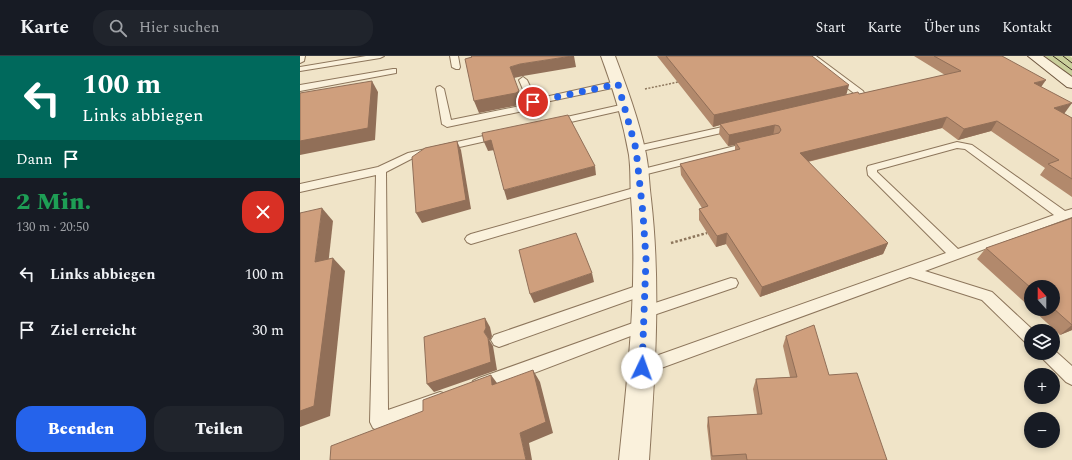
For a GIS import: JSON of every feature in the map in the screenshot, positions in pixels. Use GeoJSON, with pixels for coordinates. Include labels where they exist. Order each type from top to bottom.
{"type":"FeatureCollection","features":[{"type":"Feature","properties":{"kind":"street"},"geometry":{"type":"LineString","coordinates":[[608,56],[625,107],[636,149],[646,259],[642,368],[634,460]]}},
{"type":"Feature","properties":{"kind":"street"},"geometry":{"type":"LineString","coordinates":[[1035,56],[1072,84]]}},
{"type":"Feature","properties":{"kind":"lane"},"geometry":{"type":"LineString","coordinates":[[300,61],[301,56]]}},
{"type":"Feature","properties":{"kind":"lane"},"geometry":{"type":"LineString","coordinates":[[300,69],[380,56]]}},
{"type":"Feature","properties":{"kind":"lane"},"geometry":{"type":"LineString","coordinates":[[454,56],[456,67]]}},
{"type":"Feature","properties":{"kind":"lane"},"geometry":{"type":"LineString","coordinates":[[811,56],[860,93],[857,98],[836,104]]}},
{"type":"Feature","properties":{"kind":"lane"},"geometry":{"type":"LineString","coordinates":[[300,88],[393,71]]}},
{"type":"Feature","properties":{"kind":"lane"},"geometry":{"type":"LineString","coordinates":[[523,80],[533,102]]}},
{"type":"Feature","properties":{"kind":"lane"},"geometry":{"type":"LineString","coordinates":[[440,89],[447,124],[523,108],[533,102],[618,84]]}},
{"type":"Feature","properties":{"kind":"lane"},"geometry":{"type":"LineString","coordinates":[[540,126],[625,107]]}},
{"type":"Feature","properties":{"kind":"lane"},"geometry":{"type":"LineString","coordinates":[[636,149],[748,124]]}},
{"type":"Feature","properties":{"kind":"lane"},"geometry":{"type":"LineString","coordinates":[[300,188],[381,170],[412,156],[510,133]]}},
{"type":"Feature","properties":{"kind":"lane"},"geometry":{"type":"LineString","coordinates":[[471,239],[758,144]]}},
{"type":"Feature","properties":{"kind":"lane"},"geometry":{"type":"LineString","coordinates":[[956,255],[872,173],[872,168],[957,145],[968,147],[1068,215]]}},
{"type":"Feature","properties":{"kind":"lane"},"geometry":{"type":"LineString","coordinates":[[381,170],[379,422],[451,396]]}},
{"type":"Feature","properties":{"kind":"lane"},"geometry":{"type":"LineString","coordinates":[[642,368],[1068,215]]}},
{"type":"Feature","properties":{"kind":"lane"},"geometry":{"type":"LineString","coordinates":[[911,272],[987,296],[1024,331]]}},
{"type":"Feature","properties":{"kind":"lane"},"geometry":{"type":"LineString","coordinates":[[466,390],[731,283]]}},
{"type":"Feature","properties":{"kind":"lane"},"geometry":{"type":"LineString","coordinates":[[499,340],[645,289]]}},
{"type":"Feature","properties":{"kind":"lane"},"geometry":{"type":"LineString","coordinates":[[1054,360],[1072,377]]}},
{"type":"Feature","properties":{"kind":"path"},"geometry":{"type":"LineString","coordinates":[[642,90],[678,82]]}},
{"type":"Feature","properties":{"kind":"path"},"geometry":{"type":"LineString","coordinates":[[665,245],[707,233]]}},
{"type":"Feature","properties":{"kind":"green space"},"geometry":{"type":"Polygon","coordinates":[[[1045,56],[1070,56],[1072,58],[1072,77],[1045,56]]]}},
{"type":"Feature","properties":{"kind":"building"},"geometry":{"type":"Polygon","coordinates":[[[471,56],[572,56],[520,64],[510,67],[519,91],[516,93],[474,101],[465,59],[472,57],[471,56]]]}},
{"type":"Feature","properties":{"kind":"building"},"geometry":{"type":"Polygon","coordinates":[[[666,56],[812,56],[849,85],[714,115],[666,56]]]}},
{"type":"Feature","properties":{"kind":"building"},"geometry":{"type":"Polygon","coordinates":[[[934,56],[1002,56],[1046,80],[1034,83],[1072,103],[1054,108],[1072,118],[1072,179],[1048,164],[1059,160],[997,121],[964,129],[947,117],[800,153],[888,243],[762,287],[727,233],[717,236],[699,209],[708,206],[680,164],[740,149],[736,143],[779,133],[781,130],[779,126],[775,125],[729,135],[720,124],[858,92],[859,94],[961,71],[934,56]]]}},
{"type":"Feature","properties":{"kind":"building"},"geometry":{"type":"Polygon","coordinates":[[[372,81],[368,128],[300,141],[300,93],[372,81]]]}},
{"type":"Feature","properties":{"kind":"building"},"geometry":{"type":"Polygon","coordinates":[[[568,115],[595,166],[504,190],[491,140],[484,142],[482,133],[568,115]]]}},
{"type":"Feature","properties":{"kind":"building"},"geometry":{"type":"Polygon","coordinates":[[[457,141],[466,200],[416,213],[412,157],[425,148],[457,141]]]}},
{"type":"Feature","properties":{"kind":"building"},"geometry":{"type":"Polygon","coordinates":[[[322,208],[315,262],[333,258],[314,406],[300,411],[300,213],[322,208]]]}},
{"type":"Feature","properties":{"kind":"building"},"geometry":{"type":"Polygon","coordinates":[[[1072,218],[1072,325],[1060,314],[1060,280],[1024,280],[1024,282],[986,248],[1072,218]]]}},
{"type":"Feature","properties":{"kind":"building"},"geometry":{"type":"Polygon","coordinates":[[[576,233],[592,273],[530,294],[519,250],[576,233]]]}},
{"type":"Feature","properties":{"kind":"building"},"geometry":{"type":"Polygon","coordinates":[[[485,318],[486,328],[484,332],[488,338],[491,362],[427,384],[424,337],[485,318]]]}},
{"type":"Feature","properties":{"kind":"building"},"geometry":{"type":"Polygon","coordinates":[[[814,325],[829,375],[857,373],[887,460],[747,460],[746,454],[712,456],[708,417],[762,414],[756,379],[797,377],[786,336],[814,325]]]}},
{"type":"Feature","properties":{"kind":"building"},"geometry":{"type":"Polygon","coordinates":[[[533,370],[546,422],[520,433],[526,460],[330,460],[331,446],[423,411],[423,400],[491,375],[492,385],[533,370]]]}},
{"type":"Feature","properties":{"kind":"tram line"},"geometry":{"type":"LineString","coordinates":[[1053,56],[1072,70]]}},
{"type":"Feature","properties":{"kind":"tram line"},"geometry":{"type":"LineString","coordinates":[[1063,56],[1072,63]]}},
{"type":"Feature","properties":{"kind":"route"},"geometry":{"type":"LineString","coordinates":[[533,102],[618,84],[636,149],[643,214],[646,259],[642,368]]}}]}
